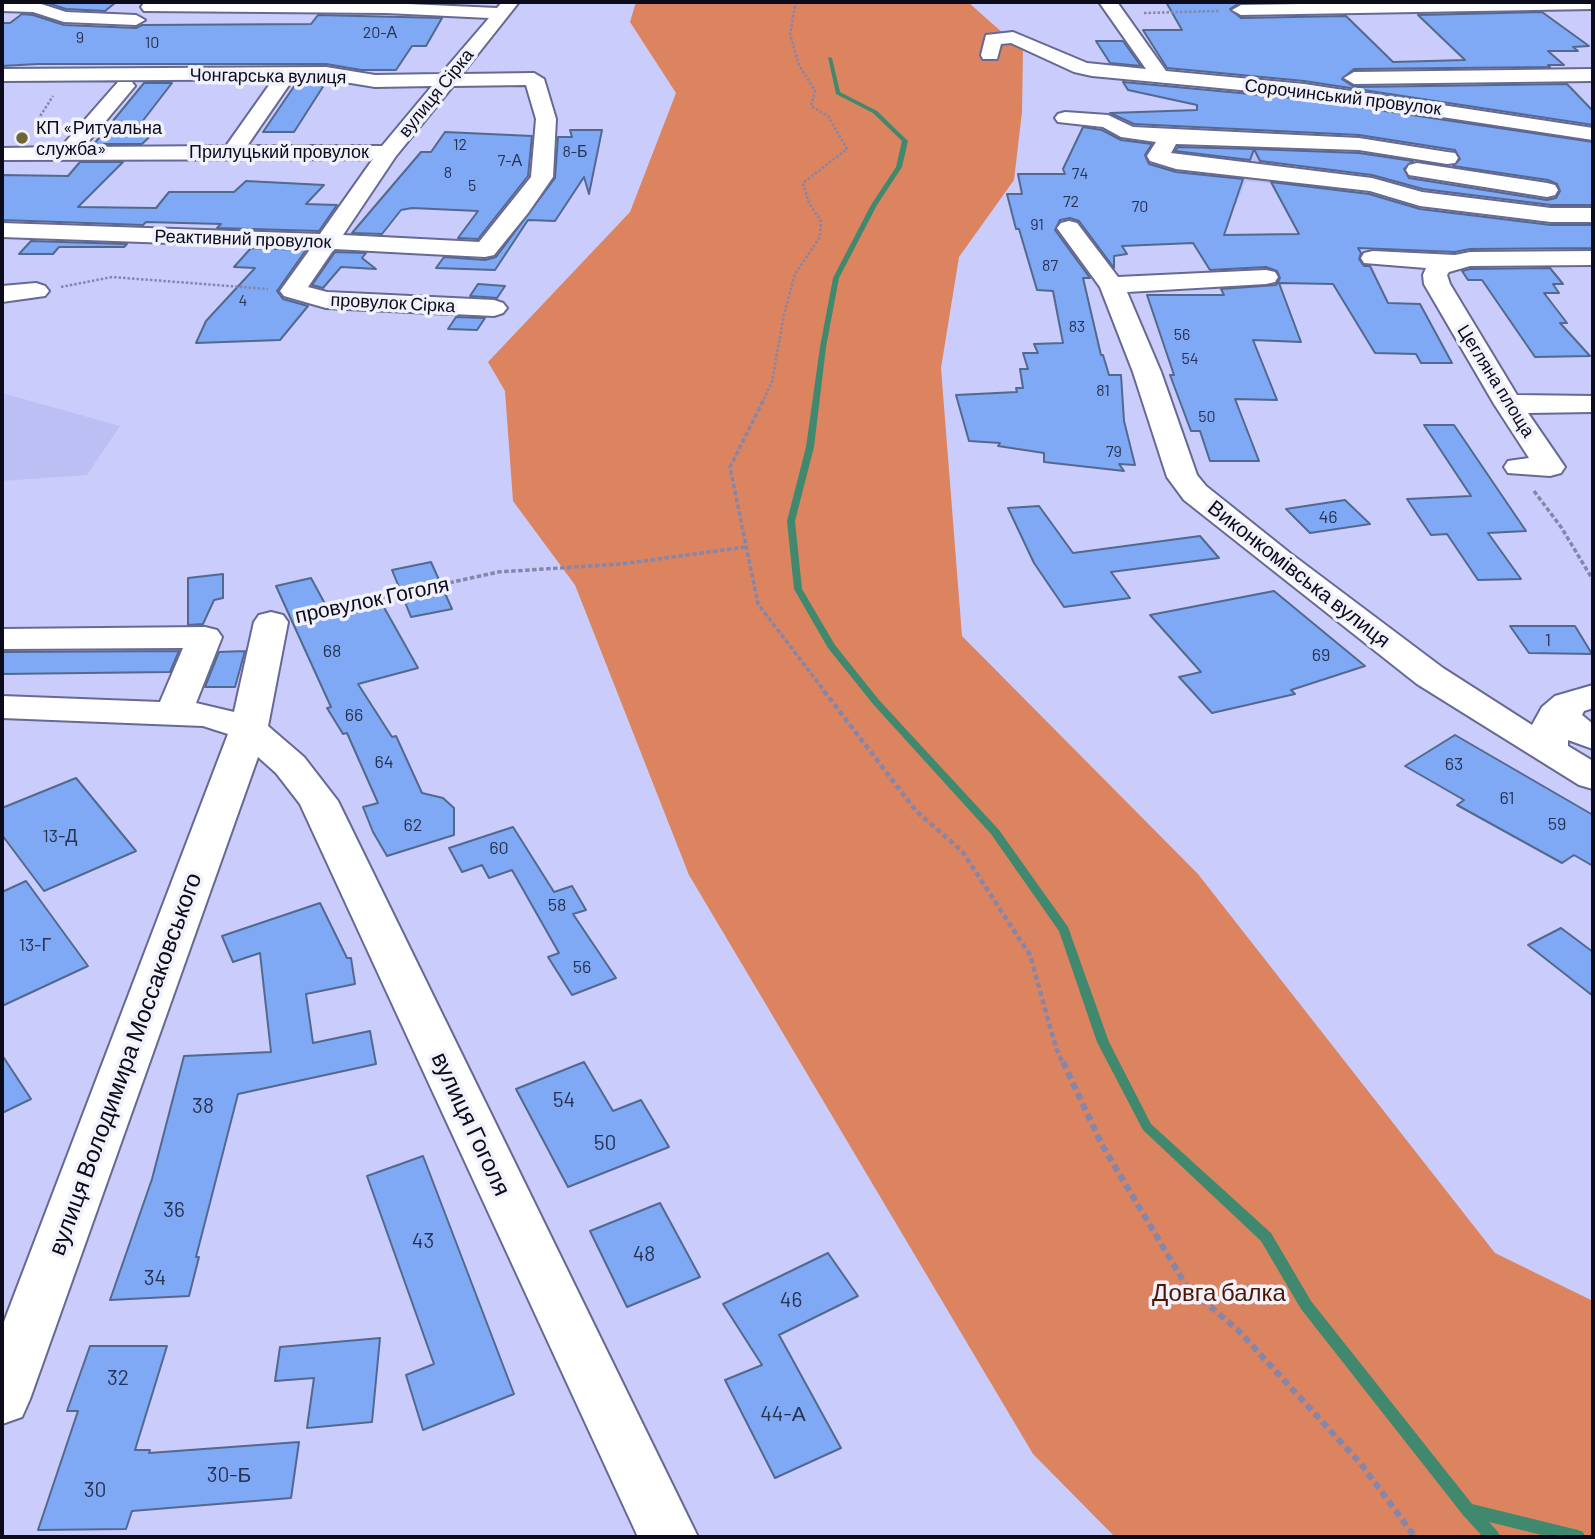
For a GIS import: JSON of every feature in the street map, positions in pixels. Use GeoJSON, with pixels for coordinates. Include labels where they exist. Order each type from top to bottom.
{"type":"FeatureCollection","features":[{"type":"Feature","properties":{"kind":"street"},"geometry":{"type":"LineString","coordinates":[[1241,10],[1396,12],[1593,4]]}},
{"type":"Feature","properties":{"kind":"street"},"geometry":{"type":"LineString","coordinates":[[2,6],[35,7],[64,17],[147,10],[506,7]]}},
{"type":"Feature","properties":{"kind":"street","name":"вулиця Сірка"},"geometry":{"type":"LineString","coordinates":[[293,291],[388,152],[506,7]]}},
{"type":"Feature","properties":{"kind":"street"},"geometry":{"type":"LineString","coordinates":[[1113,8],[1160,76]]}},
{"type":"Feature","properties":{"kind":"street"},"geometry":{"type":"LineString","coordinates":[[117,38],[147,10]]}},
{"type":"Feature","properties":{"kind":"street","name":"Сорочинський провулок"},"geometry":{"type":"LineString","coordinates":[[990,55],[992,39],[1013,37],[1081,68],[1092,70],[1304,90],[1593,134]]}},
{"type":"Feature","properties":{"kind":"street"},"geometry":{"type":"LineString","coordinates":[[78,75],[97,57]]}},
{"type":"Feature","properties":{"kind":"street","name":"Чонгарська вулиця"},"geometry":{"type":"LineString","coordinates":[[2,75],[326,73],[375,81],[534,79],[545,119],[542,177],[485,250]]}},
{"type":"Feature","properties":{"kind":"street"},"geometry":{"type":"LineString","coordinates":[[1304,90],[1310,81],[1324,79],[1593,75]]}},
{"type":"Feature","properties":{"kind":"street"},"geometry":{"type":"LineString","coordinates":[[232,153],[279,85]]}},
{"type":"Feature","properties":{"kind":"street"},"geometry":{"type":"LineString","coordinates":[[68,153],[125,86]]}},
{"type":"Feature","properties":{"kind":"street"},"geometry":{"type":"LineString","coordinates":[[1065,118],[1108,121],[1128,133],[1167,140],[1359,144],[1447,159],[1435,173],[1420,199]]}},
{"type":"Feature","properties":{"kind":"street"},"geometry":{"type":"LineString","coordinates":[[1167,140],[1158,156],[1175,162],[1372,185],[1420,199],[1551,215],[1593,215]]}},
{"type":"Feature","properties":{"kind":"street","name":"Прилуцький провулок"},"geometry":{"type":"LineString","coordinates":[[2,154],[388,152]]}},
{"type":"Feature","properties":{"kind":"street"},"geometry":{"type":"LineString","coordinates":[[2,176],[28,153]]}},
{"type":"Feature","properties":{"kind":"street"},"geometry":{"type":"LineString","coordinates":[[1435,173],[1540,188],[1593,203]]}},
{"type":"Feature","properties":{"kind":"street","name":"Виконкомівська вулиця"},"geometry":{"type":"LineString","coordinates":[[1069,228],[1112,285],[1147,372],[1182,477],[1195,492],[1278,560],[1430,676],[1593,777]]}},
{"type":"Feature","properties":{"kind":"street","name":"Реактивний провулок"},"geometry":{"type":"LineString","coordinates":[[2,230],[485,250]]}},
{"type":"Feature","properties":{"kind":"street"},"geometry":{"type":"LineString","coordinates":[[1373,258],[1446,265],[1470,259],[1593,258]]}},
{"type":"Feature","properties":{"kind":"street","name":"Цегляна площа"},"geometry":{"type":"LineString","coordinates":[[1446,265],[1435,275],[1437,284],[1508,404],[1550,467],[1519,467]]}},
{"type":"Feature","properties":{"kind":"street"},"geometry":{"type":"LineString","coordinates":[[1112,285],[1266,277]]}},
{"type":"Feature","properties":{"kind":"street"},"geometry":{"type":"LineString","coordinates":[[2,294],[36,291]]}},
{"type":"Feature","properties":{"kind":"street","name":"провулок Сірка"},"geometry":{"type":"LineString","coordinates":[[293,291],[327,300],[494,308]]}},
{"type":"Feature","properties":{"kind":"street"},"geometry":{"type":"LineString","coordinates":[[1508,404],[1593,404]]}},
{"type":"Feature","properties":{"kind":"street","name":"провулок Гоголя"},"geometry":{"type":"LineString","coordinates":[[249,730],[271,622]]}},
{"type":"Feature","properties":{"kind":"street"},"geometry":{"type":"LineString","coordinates":[[2,639],[205,637],[173,713]]}},
{"type":"Feature","properties":{"kind":"street"},"geometry":{"type":"LineString","coordinates":[[1549,749],[1549,729],[1555,715],[1580,700]]}},
{"type":"Feature","properties":{"kind":"street"},"geometry":{"type":"LineString","coordinates":[[1580,700],[1563,716],[1573,728],[1593,740],[1589,749],[1589,762],[1593,771]]}},
{"type":"Feature","properties":{"kind":"street"},"geometry":{"type":"LineString","coordinates":[[4,710],[207,715],[249,730]]}},
{"type":"Feature","properties":{"kind":"street","name":"вулиця Володимира Моссаковського"},"geometry":{"type":"LineString","coordinates":[[2,1399],[249,730]]}},
{"type":"Feature","properties":{"kind":"street","name":"вулиця Гоголя"},"geometry":{"type":"LineString","coordinates":[[249,730],[290,765],[318,801],[668,1537]]}},
{"type":"Feature","properties":{"kind":"path"},"geometry":{"type":"LineString","coordinates":[[796,2],[790,34],[799,65],[815,91],[811,106],[828,116],[847,149],[803,183],[809,203],[821,221],[820,237],[794,274],[772,382],[730,467],[758,604],[916,811],[962,851],[1030,955],[1056,1048],[1102,1145],[1187,1287],[1238,1330],[1361,1464],[1415,1537]]}},
{"type":"Feature","properties":{"kind":"path"},"geometry":{"type":"LineString","coordinates":[[1113,8],[1241,10]]}},
{"type":"Feature","properties":{"kind":"path"},"geometry":{"type":"LineString","coordinates":[[28,153],[55,135],[37,121],[54,98],[39,75]]}},
{"type":"Feature","properties":{"kind":"path"},"geometry":{"type":"LineString","coordinates":[[36,291],[112,277],[293,291]]}},
{"type":"Feature","properties":{"kind":"path"},"geometry":{"type":"LineString","coordinates":[[1519,467],[1554,521],[1562,527],[1593,580]]}},
{"type":"Feature","properties":{"kind":"path","name":"провулок Гоголя"},"geometry":{"type":"LineString","coordinates":[[271,622],[498,572],[621,564],[746,547]]}},
{"type":"Feature","properties":{"kind":"shaded area"},"geometry":{"type":"Polygon","coordinates":[[[1130,122],[1381,135],[1466,153],[1489,160],[1485,171],[1555,177],[1593,187],[1593,229],[1515,227],[1373,204],[1357,193],[1246,181],[1236,205],[1199,208],[1111,144],[1130,122]]]}},
{"type":"Feature","properties":{"kind":"shaded area"},"geometry":{"type":"Polygon","coordinates":[[[2,393],[120,426],[87,475],[2,481],[2,393]]]}},
{"type":"Feature","properties":{"kind":"green space","name":"Довга балка"},"geometry":{"type":"Polygon","coordinates":[[[636,2],[968,2],[1023,51],[1022,112],[1014,180],[959,257],[941,368],[962,636],[1198,874],[1495,1253],[1593,1301],[1593,1537],[1115,1537],[1033,1454],[689,875],[575,585],[513,501],[505,391],[488,362],[630,212],[676,93],[630,22],[636,2]]]}},
{"type":"Feature","properties":{"kind":"building"},"geometry":{"type":"Polygon","coordinates":[[[44,2],[115,3],[105,11],[66,9],[44,2]]]}},
{"type":"Feature","properties":{"kind":"building"},"geometry":{"type":"Polygon","coordinates":[[[1166,2],[1241,2],[1230,9],[1241,18],[1346,16],[1393,62],[1465,60],[1418,15],[1542,12],[1589,46],[1573,47],[1578,51],[1548,51],[1564,65],[1548,65],[1550,67],[1354,69],[1342,79],[1354,87],[1567,84],[1593,111],[1593,125],[1304,81],[1167,68],[1143,30],[1182,30],[1166,2]]]}},
{"type":"Feature","properties":{"kind":"building"},"geometry":{"type":"Polygon","coordinates":[[[22,14],[64,25],[136,28],[142,25],[311,24],[318,15],[442,18],[426,46],[412,46],[396,70],[361,70],[326,64],[2,66],[2,23],[10,23],[22,14]]]}},
{"type":"Feature","properties":{"kind":"building"},"geometry":{"type":"Polygon","coordinates":[[[1096,41],[1123,41],[1141,66],[1110,63],[1096,41]]]}},
{"type":"Feature","properties":{"kind":"building"},"geometry":{"type":"Polygon","coordinates":[[[297,82],[326,82],[294,132],[263,132],[297,82]]]}},
{"type":"Feature","properties":{"kind":"building"},"geometry":{"type":"Polygon","coordinates":[[[1123,82],[1304,99],[1593,142],[1593,205],[1551,205],[1423,189],[1372,175],[1260,161],[1254,149],[1359,153],[1413,161],[1404,169],[1409,178],[1547,200],[1556,198],[1560,191],[1557,184],[1548,180],[1453,166],[1460,159],[1455,150],[1359,135],[1134,124],[1110,113],[1197,110],[1197,105],[1128,90],[1123,82]]]}},
{"type":"Feature","properties":{"kind":"building"},"geometry":{"type":"Polygon","coordinates":[[[144,83],[172,83],[138,127],[160,127],[142,144],[94,144],[144,83]]]}},
{"type":"Feature","properties":{"kind":"building"},"geometry":{"type":"Polygon","coordinates":[[[1083,127],[1102,130],[1121,140],[1152,144],[1145,155],[1149,164],[1176,172],[1243,179],[1224,235],[1299,234],[1271,182],[1369,194],[1420,209],[1551,225],[1593,225],[1593,248],[1470,249],[1455,252],[1358,248],[1361,253],[1359,259],[1364,266],[1370,266],[1388,303],[1420,304],[1452,363],[1421,363],[1416,354],[1375,353],[1333,284],[1279,283],[1301,342],[1253,340],[1277,400],[1235,399],[1259,461],[1210,461],[1200,431],[1191,431],[1170,375],[1174,375],[1147,295],[1224,295],[1221,289],[1276,285],[1280,278],[1277,271],[1266,267],[1210,270],[1193,243],[1122,246],[1127,254],[1114,256],[1114,268],[1079,221],[1070,218],[1060,220],[1055,230],[1090,278],[1083,278],[1101,355],[1109,375],[1121,375],[1124,421],[1135,465],[1119,464],[1124,471],[1044,462],[1044,453],[998,446],[1000,443],[969,441],[956,395],[1017,392],[1016,388],[1023,388],[1020,369],[1028,369],[1023,353],[1038,353],[1034,344],[1063,343],[1053,291],[1037,290],[1007,194],[1022,194],[1018,174],[1065,174],[1063,169],[1083,127]]]}},
{"type":"Feature","properties":{"kind":"building"},"geometry":{"type":"Polygon","coordinates":[[[570,130],[602,130],[589,194],[584,177],[555,221],[528,220],[495,270],[436,268],[444,257],[485,260],[496,257],[555,178],[558,137],[572,137],[570,130]]]}},
{"type":"Feature","properties":{"kind":"building"},"geometry":{"type":"Polygon","coordinates":[[[445,132],[532,136],[528,176],[478,239],[458,238],[478,211],[412,208],[401,210],[382,234],[352,233],[421,152],[431,152],[445,132]]]}},
{"type":"Feature","properties":{"kind":"building"},"geometry":{"type":"Polygon","coordinates":[[[1178,147],[1254,149],[1250,160],[1175,151],[1178,147]]]}},
{"type":"Feature","properties":{"kind":"building"},"geometry":{"type":"Polygon","coordinates":[[[80,162],[123,162],[78,207],[156,208],[169,192],[234,192],[246,181],[324,185],[306,204],[337,205],[319,231],[217,228],[221,224],[146,222],[143,225],[2,220],[2,175],[68,176],[80,162]]]}},
{"type":"Feature","properties":{"kind":"building"},"geometry":{"type":"Polygon","coordinates":[[[31,241],[127,244],[124,247],[59,247],[53,254],[19,254],[31,241]]]}},
{"type":"Feature","properties":{"kind":"building"},"geometry":{"type":"Polygon","coordinates":[[[251,248],[306,250],[277,291],[283,299],[308,306],[280,340],[196,343],[206,321],[255,268],[234,267],[251,248]]]}},
{"type":"Feature","properties":{"kind":"building"},"geometry":{"type":"Polygon","coordinates":[[[335,252],[366,253],[362,258],[376,269],[341,267],[323,288],[312,285],[335,252]]]}},
{"type":"Feature","properties":{"kind":"building"},"geometry":{"type":"Polygon","coordinates":[[[1550,268],[1563,284],[1553,284],[1559,293],[1544,293],[1567,323],[1560,323],[1590,356],[1535,357],[1482,280],[1468,280],[1462,271],[1550,268]]]}},
{"type":"Feature","properties":{"kind":"building"},"geometry":{"type":"Polygon","coordinates":[[[478,284],[505,286],[497,298],[470,296],[478,284]]]}},
{"type":"Feature","properties":{"kind":"building"},"geometry":{"type":"Polygon","coordinates":[[[456,317],[485,318],[477,330],[448,329],[456,317]]]}},
{"type":"Feature","properties":{"kind":"building"},"geometry":{"type":"Polygon","coordinates":[[[1424,425],[1454,425],[1526,531],[1488,533],[1521,579],[1478,580],[1447,534],[1431,535],[1407,499],[1471,496],[1424,425]]]}},
{"type":"Feature","properties":{"kind":"building"},"geometry":{"type":"Polygon","coordinates":[[[1345,500],[1370,524],[1310,533],[1286,509],[1345,500]]]}},
{"type":"Feature","properties":{"kind":"building"},"geometry":{"type":"Polygon","coordinates":[[[1039,506],[1073,553],[1200,536],[1219,558],[1111,572],[1130,598],[1064,607],[1034,563],[1008,508],[1039,506]]]}},
{"type":"Feature","properties":{"kind":"building"},"geometry":{"type":"Polygon","coordinates":[[[431,562],[452,609],[411,617],[392,570],[431,562]]]}},
{"type":"Feature","properties":{"kind":"building"},"geometry":{"type":"Polygon","coordinates":[[[223,574],[223,598],[214,600],[203,624],[188,625],[188,578],[223,574]]]}},
{"type":"Feature","properties":{"kind":"building"},"geometry":{"type":"Polygon","coordinates":[[[311,578],[330,613],[381,602],[418,668],[358,684],[392,737],[396,736],[422,793],[443,798],[454,808],[454,835],[387,856],[373,832],[363,807],[378,803],[347,733],[343,734],[327,708],[331,707],[276,586],[311,578]]]}},
{"type":"Feature","properties":{"kind":"building"},"geometry":{"type":"Polygon","coordinates":[[[1274,591],[1365,666],[1291,690],[1295,694],[1212,713],[1179,677],[1201,672],[1150,615],[1274,591]]]}},
{"type":"Feature","properties":{"kind":"building"},"geometry":{"type":"Polygon","coordinates":[[[1510,626],[1575,626],[1592,654],[1529,653],[1510,626]]]}},
{"type":"Feature","properties":{"kind":"building"},"geometry":{"type":"Polygon","coordinates":[[[179,651],[170,672],[2,674],[2,652],[179,651]]]}},
{"type":"Feature","properties":{"kind":"building"},"geometry":{"type":"Polygon","coordinates":[[[245,651],[235,687],[205,687],[219,652],[245,651]]]}},
{"type":"Feature","properties":{"kind":"building"},"geometry":{"type":"Polygon","coordinates":[[[1455,735],[1593,815],[1593,866],[1574,855],[1562,863],[1457,805],[1464,800],[1405,766],[1455,735]]]}},
{"type":"Feature","properties":{"kind":"building"},"geometry":{"type":"Polygon","coordinates":[[[76,778],[136,851],[44,891],[2,835],[2,808],[76,778]]]}},
{"type":"Feature","properties":{"kind":"building"},"geometry":{"type":"Polygon","coordinates":[[[513,827],[554,892],[572,886],[586,910],[573,914],[616,978],[572,995],[548,957],[559,953],[512,870],[489,878],[482,865],[462,872],[449,848],[513,827]]]}},
{"type":"Feature","properties":{"kind":"building"},"geometry":{"type":"Polygon","coordinates":[[[26,881],[88,966],[2,1006],[2,892],[26,881]]]}},
{"type":"Feature","properties":{"kind":"building"},"geometry":{"type":"Polygon","coordinates":[[[320,903],[347,958],[351,958],[355,984],[306,994],[313,1043],[370,1031],[376,1064],[238,1094],[196,1257],[199,1257],[189,1296],[110,1300],[152,1179],[184,1056],[271,1052],[260,953],[233,962],[222,936],[320,903]]]}},
{"type":"Feature","properties":{"kind":"building"},"geometry":{"type":"Polygon","coordinates":[[[1561,928],[1593,952],[1593,996],[1528,945],[1561,928]]]}},
{"type":"Feature","properties":{"kind":"building"},"geometry":{"type":"Polygon","coordinates":[[[2,1055],[31,1099],[2,1113],[2,1055]]]}},
{"type":"Feature","properties":{"kind":"building"},"geometry":{"type":"Polygon","coordinates":[[[584,1062],[613,1111],[641,1100],[669,1147],[568,1187],[516,1089],[584,1062]]]}},
{"type":"Feature","properties":{"kind":"building"},"geometry":{"type":"Polygon","coordinates":[[[423,1156],[514,1394],[423,1430],[406,1375],[434,1364],[367,1176],[423,1156]]]}},
{"type":"Feature","properties":{"kind":"building"},"geometry":{"type":"Polygon","coordinates":[[[660,1203],[700,1277],[627,1307],[590,1231],[660,1203]]]}},
{"type":"Feature","properties":{"kind":"building"},"geometry":{"type":"Polygon","coordinates":[[[828,1253],[858,1296],[779,1335],[841,1448],[775,1478],[725,1380],[762,1365],[723,1304],[828,1253]]]}},
{"type":"Feature","properties":{"kind":"building"},"geometry":{"type":"Polygon","coordinates":[[[380,1338],[372,1422],[307,1428],[314,1378],[275,1381],[280,1347],[380,1338]]]}},
{"type":"Feature","properties":{"kind":"building"},"geometry":{"type":"Polygon","coordinates":[[[90,1346],[167,1346],[135,1450],[150,1450],[149,1453],[299,1442],[291,1498],[132,1511],[126,1529],[38,1530],[78,1411],[67,1411],[90,1346]]]}},
{"type":"Feature","properties":{"kind":"waterway"},"geometry":{"type":"LineString","coordinates":[[830,58],[838,93],[875,112],[905,141],[899,167],[874,205],[836,278],[823,347],[810,447],[791,521],[798,589],[831,646],[876,702],[995,832],[1064,930],[1103,1042],[1147,1127],[1266,1237],[1306,1305],[1468,1510],[1493,1537]]}},
{"type":"Feature","properties":{"kind":"waterway"},"geometry":{"type":"LineString","coordinates":[[1469,1510],[1578,1537]]}},
{"type":"Feature","properties":{"kind":"place","name":"КП «Ритуальна служба»"},"geometry":{"type":"Point","coordinates":[22,138]}}]}
